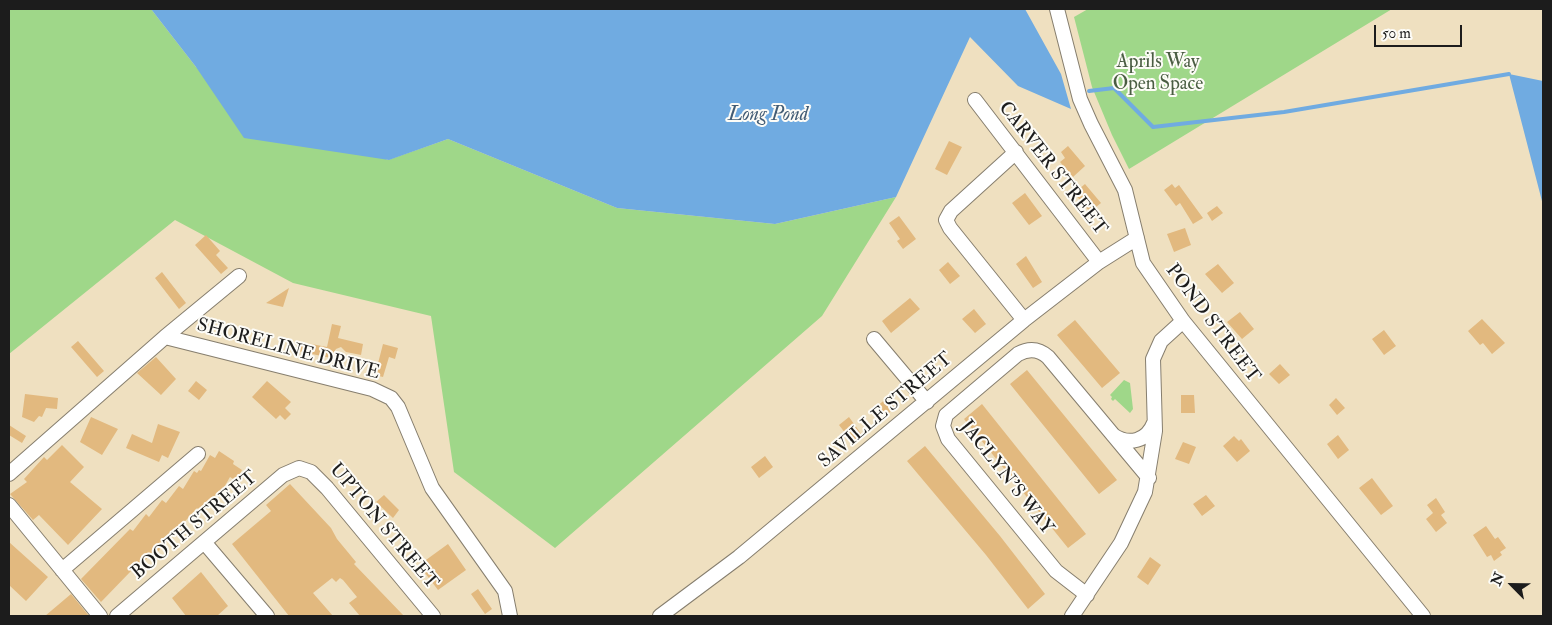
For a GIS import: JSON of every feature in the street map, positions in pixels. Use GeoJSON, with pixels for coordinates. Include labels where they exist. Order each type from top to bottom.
{"type":"FeatureCollection","features":[{"type":"Feature","properties":{"kind":"street","name":"POND STREET"},"geometry":{"type":"LineString","coordinates":[[1058,9],[1080,99],[1125,190],[1144,266],[1183,322],[1423,616]]}},
{"type":"Feature","properties":{"kind":"street","name":"CARVER STREET"},"geometry":{"type":"LineString","coordinates":[[975,100],[1099,262]]}},
{"type":"Feature","properties":{"kind":"street"},"geometry":{"type":"LineString","coordinates":[[1016,152],[951,211],[946,220],[950,228],[1024,320]]}},
{"type":"Feature","properties":{"kind":"street","name":"SAVILLE STREET"},"geometry":{"type":"LineString","coordinates":[[660,616],[739,557],[1024,320],[1099,262],[1137,238]]}},
{"type":"Feature","properties":{"kind":"street","name":"SHORELINE DRIVE"},"geometry":{"type":"LineString","coordinates":[[9,474],[165,337],[239,276]]}},
{"type":"Feature","properties":{"kind":"street"},"geometry":{"type":"LineString","coordinates":[[1072,616],[1128,530],[1149,478],[1155,420],[1152,377],[1154,355],[1162,341],[1183,322]]}},
{"type":"Feature","properties":{"kind":"street","name":"SHORELINE DRIVE"},"geometry":{"type":"LineString","coordinates":[[165,337],[372,389],[391,398],[398,407],[432,488],[505,591],[510,616]]}},
{"type":"Feature","properties":{"kind":"street"},"geometry":{"type":"LineString","coordinates":[[874,339],[927,402]]}},
{"type":"Feature","properties":{"kind":"street","name":"JACLYN'S WAY"},"geometry":{"type":"LineString","coordinates":[[1087,595],[1064,579],[1052,566],[948,439],[944,429],[944,420],[949,411],[1018,354],[1034,350],[1046,355],[1112,434]]}},
{"type":"Feature","properties":{"kind":"street"},"geometry":{"type":"LineString","coordinates":[[1112,434],[1121,439],[1138,440],[1149,432],[1155,420]]}},
{"type":"Feature","properties":{"kind":"street"},"geometry":{"type":"LineString","coordinates":[[1112,434],[1149,478]]}},
{"type":"Feature","properties":{"kind":"street"},"geometry":{"type":"LineString","coordinates":[[62,570],[198,454]]}},
{"type":"Feature","properties":{"kind":"street","name":"BOOTH STREET"},"geometry":{"type":"LineString","coordinates":[[117,616],[283,475],[300,468]]}},
{"type":"Feature","properties":{"kind":"street","name":"UPTON STREET"},"geometry":{"type":"LineString","coordinates":[[300,468],[311,472],[327,488],[433,616]]}},
{"type":"Feature","properties":{"kind":"street"},"geometry":{"type":"LineString","coordinates":[[9,505],[100,616]]}},
{"type":"Feature","properties":{"kind":"street"},"geometry":{"type":"LineString","coordinates":[[204,542],[267,616]]}},
{"type":"Feature","properties":{"kind":"green space"},"geometry":{"type":"Polygon","coordinates":[[[9,9],[151,9],[196,67],[388,160],[448,139],[617,208],[775,224],[896,197],[822,316],[555,548],[454,472],[431,316],[293,283],[175,220],[9,354],[9,9]]]}},
{"type":"Feature","properties":{"kind":"green space","name":"Aprils Way Open Space"},"geometry":{"type":"Polygon","coordinates":[[[1088,9],[1392,9],[1129,169],[1112,135],[1092,87],[1074,17],[1088,9]]]}},
{"type":"Feature","properties":{"kind":"green space"},"geometry":{"type":"Polygon","coordinates":[[[1124,380],[1130,383],[1133,409],[1130,413],[1115,399],[1113,401],[1110,395],[1124,380]]]}},
{"type":"Feature","properties":{"kind":"water","name":"Long Pond"},"geometry":{"type":"Polygon","coordinates":[[[151,9],[1025,9],[1061,74],[1071,109],[1018,86],[970,37],[896,197],[775,224],[617,208],[448,139],[389,160],[244,138],[196,67],[151,9]]]}},
{"type":"Feature","properties":{"kind":"water"},"geometry":{"type":"Polygon","coordinates":[[[1509,74],[1543,81],[1543,205],[1509,74]]]}},
{"type":"Feature","properties":{"kind":"building"},"geometry":{"type":"Polygon","coordinates":[[[949,141],[962,147],[947,175],[935,169],[949,141]]]}},
{"type":"Feature","properties":{"kind":"building"},"geometry":{"type":"Polygon","coordinates":[[[1068,146],[1085,166],[1073,177],[1060,162],[1065,158],[1061,152],[1068,146]]]}},
{"type":"Feature","properties":{"kind":"building"},"geometry":{"type":"Polygon","coordinates":[[[1085,184],[1101,203],[1090,212],[1074,193],[1085,184]]]}},
{"type":"Feature","properties":{"kind":"building"},"geometry":{"type":"Polygon","coordinates":[[[1172,184],[1175,188],[1179,185],[1203,218],[1193,224],[1180,203],[1176,206],[1164,190],[1172,184]]]}},
{"type":"Feature","properties":{"kind":"building"},"geometry":{"type":"Polygon","coordinates":[[[1025,193],[1042,216],[1029,225],[1012,203],[1025,193]]]}},
{"type":"Feature","properties":{"kind":"building"},"geometry":{"type":"Polygon","coordinates":[[[1217,206],[1223,213],[1212,221],[1207,213],[1217,206]]]}},
{"type":"Feature","properties":{"kind":"building"},"geometry":{"type":"Polygon","coordinates":[[[899,216],[916,239],[903,249],[897,241],[900,239],[889,223],[899,216]]]}},
{"type":"Feature","properties":{"kind":"building"},"geometry":{"type":"Polygon","coordinates":[[[1185,228],[1191,245],[1174,252],[1167,234],[1185,228]]]}},
{"type":"Feature","properties":{"kind":"building"},"geometry":{"type":"Polygon","coordinates":[[[206,235],[220,251],[216,255],[228,268],[221,274],[195,245],[206,235]]]}},
{"type":"Feature","properties":{"kind":"building"},"geometry":{"type":"Polygon","coordinates":[[[1026,256],[1042,282],[1033,288],[1016,264],[1026,256]]]}},
{"type":"Feature","properties":{"kind":"building"},"geometry":{"type":"Polygon","coordinates":[[[948,262],[960,276],[950,284],[939,270],[948,262]]]}},
{"type":"Feature","properties":{"kind":"building"},"geometry":{"type":"Polygon","coordinates":[[[1218,264],[1234,283],[1222,293],[1205,274],[1218,264]]]}},
{"type":"Feature","properties":{"kind":"building"},"geometry":{"type":"Polygon","coordinates":[[[162,272],[186,303],[179,309],[155,278],[162,272]]]}},
{"type":"Feature","properties":{"kind":"building"},"geometry":{"type":"Polygon","coordinates":[[[289,288],[283,307],[266,303],[289,288]]]}},
{"type":"Feature","properties":{"kind":"building"},"geometry":{"type":"Polygon","coordinates":[[[910,298],[920,309],[891,333],[882,321],[910,298]]]}},
{"type":"Feature","properties":{"kind":"building"},"geometry":{"type":"Polygon","coordinates":[[[974,309],[986,324],[975,333],[962,319],[974,309]]]}},
{"type":"Feature","properties":{"kind":"building"},"geometry":{"type":"Polygon","coordinates":[[[1240,312],[1254,329],[1242,339],[1227,322],[1240,312]]]}},
{"type":"Feature","properties":{"kind":"building"},"geometry":{"type":"Polygon","coordinates":[[[1482,319],[1505,343],[1492,354],[1483,343],[1480,345],[1468,331],[1482,319]]]}},
{"type":"Feature","properties":{"kind":"building"},"geometry":{"type":"Polygon","coordinates":[[[1075,320],[1120,373],[1102,388],[1057,335],[1075,320]]]}},
{"type":"Feature","properties":{"kind":"building"},"geometry":{"type":"Polygon","coordinates":[[[332,324],[341,326],[338,338],[363,344],[361,355],[346,352],[341,347],[336,349],[331,358],[298,351],[301,342],[327,347],[332,324]]]}},
{"type":"Feature","properties":{"kind":"building"},"geometry":{"type":"Polygon","coordinates":[[[1384,330],[1396,346],[1384,355],[1372,339],[1384,330]]]}},
{"type":"Feature","properties":{"kind":"building"},"geometry":{"type":"Polygon","coordinates":[[[78,341],[104,371],[97,377],[71,347],[78,341]]]}},
{"type":"Feature","properties":{"kind":"building"},"geometry":{"type":"Polygon","coordinates":[[[383,344],[398,348],[395,359],[389,357],[383,377],[375,375],[383,344]]]}},
{"type":"Feature","properties":{"kind":"building"},"geometry":{"type":"Polygon","coordinates":[[[156,357],[176,379],[161,395],[137,373],[156,357]]]}},
{"type":"Feature","properties":{"kind":"building"},"geometry":{"type":"Polygon","coordinates":[[[1280,364],[1290,375],[1279,384],[1269,374],[1280,364]]]}},
{"type":"Feature","properties":{"kind":"building"},"geometry":{"type":"Polygon","coordinates":[[[1027,370],[1117,480],[1099,494],[1010,384],[1027,370]]]}},
{"type":"Feature","properties":{"kind":"building"},"geometry":{"type":"Polygon","coordinates":[[[196,381],[207,390],[199,400],[188,391],[196,381]]]}},
{"type":"Feature","properties":{"kind":"building"},"geometry":{"type":"Polygon","coordinates":[[[267,381],[291,402],[285,408],[291,414],[285,420],[280,415],[276,419],[252,397],[267,381]]]}},
{"type":"Feature","properties":{"kind":"building"},"geometry":{"type":"Polygon","coordinates":[[[25,394],[58,398],[57,409],[46,408],[42,417],[39,416],[34,422],[22,417],[25,394]]]}},
{"type":"Feature","properties":{"kind":"building"},"geometry":{"type":"Polygon","coordinates":[[[1181,395],[1194,395],[1195,413],[1181,413],[1181,395]]]}},
{"type":"Feature","properties":{"kind":"building"},"geometry":{"type":"Polygon","coordinates":[[[887,398],[895,408],[884,417],[876,407],[887,398]]]}},
{"type":"Feature","properties":{"kind":"building"},"geometry":{"type":"Polygon","coordinates":[[[1336,398],[1345,408],[1337,415],[1329,405],[1336,398]]]}},
{"type":"Feature","properties":{"kind":"building"},"geometry":{"type":"Polygon","coordinates":[[[982,404],[1086,534],[1068,548],[964,419],[982,404]]]}},
{"type":"Feature","properties":{"kind":"building"},"geometry":{"type":"Polygon","coordinates":[[[91,417],[118,429],[102,455],[80,442],[91,417]]]}},
{"type":"Feature","properties":{"kind":"building"},"geometry":{"type":"Polygon","coordinates":[[[849,417],[862,435],[852,442],[839,425],[849,417]]]}},
{"type":"Feature","properties":{"kind":"building"},"geometry":{"type":"Polygon","coordinates":[[[158,424],[180,432],[168,458],[162,455],[159,462],[126,448],[132,434],[152,443],[158,424]]]}},
{"type":"Feature","properties":{"kind":"building"},"geometry":{"type":"Polygon","coordinates":[[[9,425],[26,436],[22,443],[9,435],[9,425]]]}},
{"type":"Feature","properties":{"kind":"building"},"geometry":{"type":"Polygon","coordinates":[[[1338,435],[1349,450],[1338,459],[1327,444],[1338,435]]]}},
{"type":"Feature","properties":{"kind":"building"},"geometry":{"type":"Polygon","coordinates":[[[1234,436],[1239,441],[1241,439],[1250,451],[1237,462],[1223,446],[1234,436]]]}},
{"type":"Feature","properties":{"kind":"building"},"geometry":{"type":"Polygon","coordinates":[[[1183,442],[1196,447],[1189,464],[1175,459],[1183,442]]]}},
{"type":"Feature","properties":{"kind":"building"},"geometry":{"type":"Polygon","coordinates":[[[62,445],[84,467],[70,482],[102,509],[68,545],[39,515],[33,520],[10,494],[27,482],[24,479],[44,457],[47,460],[62,445]]]}},
{"type":"Feature","properties":{"kind":"building"},"geometry":{"type":"Polygon","coordinates":[[[925,446],[1000,536],[1045,594],[1028,609],[986,555],[907,461],[925,446]]]}},
{"type":"Feature","properties":{"kind":"building"},"geometry":{"type":"Polygon","coordinates":[[[219,451],[234,461],[233,464],[242,470],[236,481],[230,477],[219,496],[216,494],[202,512],[197,508],[152,558],[149,556],[135,573],[132,570],[101,602],[81,579],[130,529],[133,531],[146,514],[149,517],[162,500],[166,503],[179,486],[183,489],[194,471],[197,473],[199,470],[201,471],[210,455],[215,458],[219,451]]]}},
{"type":"Feature","properties":{"kind":"building"},"geometry":{"type":"Polygon","coordinates":[[[765,456],[773,467],[759,478],[751,467],[765,456]]]}},
{"type":"Feature","properties":{"kind":"building"},"geometry":{"type":"Polygon","coordinates":[[[1372,478],[1393,506],[1381,515],[1359,488],[1372,478]]]}},
{"type":"Feature","properties":{"kind":"building"},"geometry":{"type":"Polygon","coordinates":[[[290,484],[331,528],[337,539],[356,562],[354,564],[404,616],[360,616],[349,603],[357,597],[343,580],[340,578],[336,582],[332,578],[313,593],[333,616],[289,616],[232,544],[271,511],[266,505],[290,484]]]}},
{"type":"Feature","properties":{"kind":"building"},"geometry":{"type":"Polygon","coordinates":[[[384,495],[399,510],[393,518],[376,502],[384,495]]]}},
{"type":"Feature","properties":{"kind":"building"},"geometry":{"type":"Polygon","coordinates":[[[1206,495],[1215,506],[1202,516],[1193,504],[1206,495]]]}},
{"type":"Feature","properties":{"kind":"building"},"geometry":{"type":"Polygon","coordinates":[[[1436,498],[1445,512],[1441,515],[1447,523],[1436,532],[1426,519],[1433,513],[1427,505],[1436,498]]]}},
{"type":"Feature","properties":{"kind":"building"},"geometry":{"type":"Polygon","coordinates":[[[1486,526],[1495,539],[1498,537],[1506,548],[1500,552],[1502,555],[1494,561],[1491,555],[1487,557],[1473,535],[1486,526]]]}},
{"type":"Feature","properties":{"kind":"building"},"geometry":{"type":"Polygon","coordinates":[[[9,542],[48,577],[26,601],[9,585],[9,542]]]}},
{"type":"Feature","properties":{"kind":"building"},"geometry":{"type":"Polygon","coordinates":[[[448,544],[466,570],[438,590],[419,565],[448,544]]]}},
{"type":"Feature","properties":{"kind":"building"},"geometry":{"type":"Polygon","coordinates":[[[1150,557],[1161,565],[1148,585],[1137,577],[1150,557]]]}},
{"type":"Feature","properties":{"kind":"building"},"geometry":{"type":"Polygon","coordinates":[[[201,572],[228,606],[217,616],[186,616],[172,598],[201,572]]]}},
{"type":"Feature","properties":{"kind":"building"},"geometry":{"type":"Polygon","coordinates":[[[478,589],[492,609],[485,614],[471,594],[478,589]]]}},
{"type":"Feature","properties":{"kind":"building"},"geometry":{"type":"Polygon","coordinates":[[[71,594],[89,616],[45,616],[71,594]]]}},
{"type":"Feature","properties":{"kind":"waterway"},"geometry":{"type":"LineString","coordinates":[[1089,91],[1114,88],[1153,127],[1284,112],[1509,74]]}}]}
